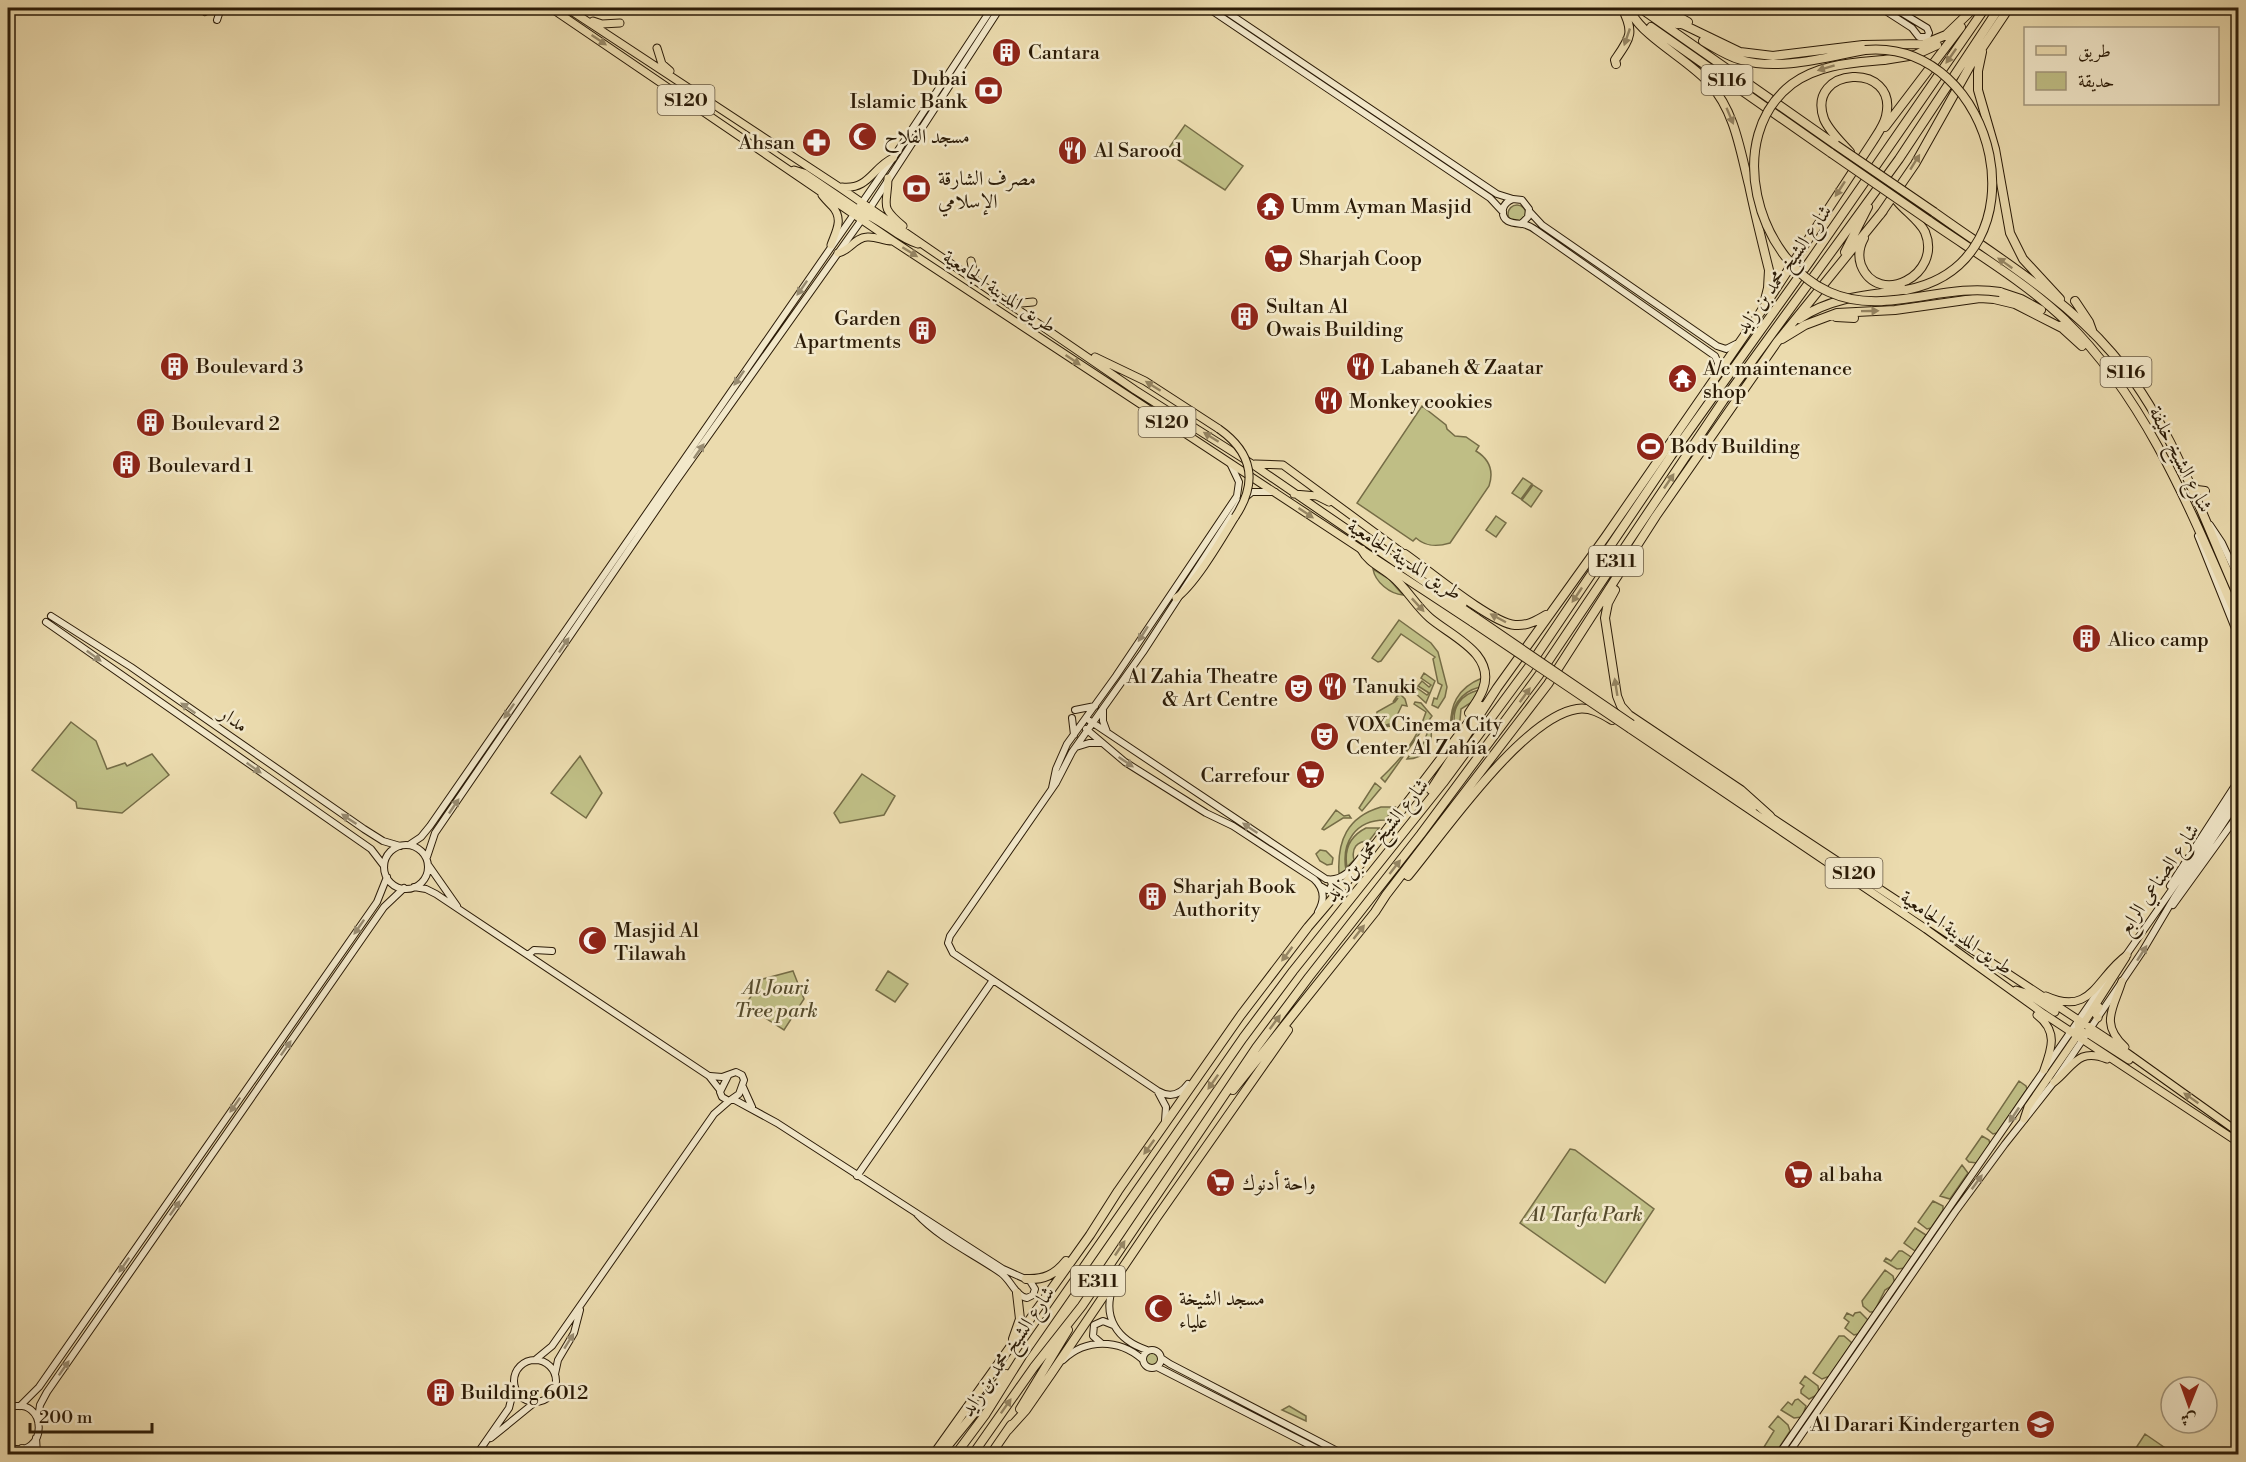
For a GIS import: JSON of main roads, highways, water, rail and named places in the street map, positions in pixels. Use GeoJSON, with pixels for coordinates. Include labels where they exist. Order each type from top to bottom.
{"type":"FeatureCollection","features":[{"type":"Feature","properties":{"kind":"highway","name":"S116"},"geometry":{"type":"LineString","coordinates":[[1623,8],[1896,198]]}},
{"type":"Feature","properties":{"kind":"highway"},"geometry":{"type":"LineString","coordinates":[[1616,64],[1615,60],[1631,32],[1623,8]]}},
{"type":"Feature","properties":{"kind":"highway","name":"S116"},"geometry":{"type":"LineString","coordinates":[[1640,8],[1838,143]]}},
{"type":"Feature","properties":{"kind":"highway"},"geometry":{"type":"LineString","coordinates":[[1651,8],[1723,52],[1759,63],[1789,62],[1865,50],[1888,50],[1911,55],[1943,74],[1960,92],[1974,114],[1991,162],[1992,204],[1985,227],[1973,249],[1963,261],[1944,276],[1922,286],[1833,301],[1805,314],[1789,327]]}},
{"type":"Feature","properties":{"kind":"highway"},"geometry":{"type":"LineString","coordinates":[[1663,8],[1737,48],[1755,52],[1795,54]]}},
{"type":"Feature","properties":{"kind":"highway","name":"شارع الشيخ محمد بن زايد"},"geometry":{"type":"LineString","coordinates":[[956,1455],[1243,1038],[1293,971],[1443,783],[1528,668],[1671,456],[1810,261],[1985,8]]}},
{"type":"Feature","properties":{"kind":"highway","name":"شارع الشيخ محمد بن زايد"},"geometry":{"type":"LineString","coordinates":[[973,1455],[1034,1367],[1082,1306],[1256,1048],[1507,719],[1723,401],[1875,192],[1999,8]]}},
{"type":"Feature","properties":{"kind":"highway"},"geometry":{"type":"LineString","coordinates":[[1896,198],[1921,225],[1927,240],[1925,262],[1910,280],[1896,285],[1880,284],[1865,273],[1859,255],[1862,243],[1915,164],[1970,66],[2009,8]]}},
{"type":"Feature","properties":{"kind":"highway"},"geometry":{"type":"LineString","coordinates":[[1674,22],[1745,54],[1767,57],[1863,45],[1924,45],[1946,35],[1971,11]]}},
{"type":"Feature","properties":{"kind":"highway"},"geometry":{"type":"LineString","coordinates":[[1971,11],[1951,34],[1935,46],[1915,55],[1839,65],[1812,73],[1788,88],[1774,102],[1760,127],[1753,156],[1757,193],[1769,228],[1784,253],[1799,270],[1823,289],[1843,297],[1879,302],[1973,290],[2000,292],[2030,304],[2064,329],[2086,350],[2099,357]]}},
{"type":"Feature","properties":{"kind":"highway"},"geometry":{"type":"LineString","coordinates":[[1414,818],[1497,688],[1744,338],[1873,141],[1971,11]]}},
{"type":"Feature","properties":{"kind":"highway"},"geometry":{"type":"LineString","coordinates":[[1632,14],[1641,26],[1706,79],[1730,114],[1769,270],[1768,288],[1760,314]]}},
{"type":"Feature","properties":{"kind":"highway"},"geometry":{"type":"LineString","coordinates":[[1986,43],[1978,71],[1978,90],[1995,149],[2010,233],[2023,259],[2067,305],[2070,314]]}},
{"type":"Feature","properties":{"kind":"highway"},"geometry":{"type":"LineString","coordinates":[[1838,143],[1824,118],[1823,100],[1832,84],[1854,75],[1865,77],[1875,83],[1885,97],[1886,117],[1873,141]]}},
{"type":"Feature","properties":{"kind":"highway","name":"شارع الشيخ خليفة"},"geometry":{"type":"LineString","coordinates":[[1838,143],[1854,157],[2037,286],[2093,333],[2120,362],[2149,405],[2172,447],[2238,596]]}},
{"type":"Feature","properties":{"kind":"highway"},"geometry":{"type":"LineString","coordinates":[[1828,277],[1856,231],[1875,192]]}},
{"type":"Feature","properties":{"kind":"highway","name":"شارع الشيخ خليفة"},"geometry":{"type":"LineString","coordinates":[[1896,198],[2040,299],[2067,322],[2099,357],[2146,424],[2193,518],[2238,619]]}},
{"type":"Feature","properties":{"kind":"highway"},"geometry":{"type":"LineString","coordinates":[[1375,912],[1548,684],[1672,494],[1777,342],[1883,211]]}},
{"type":"Feature","properties":{"kind":"highway"},"geometry":{"type":"LineString","coordinates":[[1777,342],[1821,318],[1845,312],[1895,310],[1965,298],[2005,301],[2024,308],[2064,329]]}},
{"type":"Feature","properties":{"kind":"highway"},"geometry":{"type":"LineString","coordinates":[[2075,301],[2090,322],[2093,333]]}},
{"type":"Feature","properties":{"kind":"highway"},"geometry":{"type":"LineString","coordinates":[[1821,318],[1854,318]]}},
{"type":"Feature","properties":{"kind":"highway"},"geometry":{"type":"LineString","coordinates":[[1622,511],[1654,472],[1671,456]]}},
{"type":"Feature","properties":{"kind":"highway"},"geometry":{"type":"LineString","coordinates":[[2187,480],[2197,490],[2205,491]]}},
{"type":"Feature","properties":{"kind":"highway"},"geometry":{"type":"LineString","coordinates":[[1672,494],[1606,608],[1606,624],[1619,701],[1629,715],[1741,790],[1770,816]]}},
{"type":"Feature","properties":{"kind":"highway"},"geometry":{"type":"LineString","coordinates":[[1362,550],[1366,557],[1394,578],[1430,618],[1472,648],[1482,663],[1485,678],[1483,690],[1452,743]]}},
{"type":"Feature","properties":{"kind":"highway"},"geometry":{"type":"LineString","coordinates":[[1405,554],[1481,609],[1506,623],[1526,625],[1551,612]]}},
{"type":"Feature","properties":{"kind":"highway"},"geometry":{"type":"LineString","coordinates":[[934,1455],[1010,1350],[1212,1057],[1308,927],[1349,879],[1452,743],[1497,688]]}},
{"type":"Feature","properties":{"kind":"highway"},"geometry":{"type":"LineString","coordinates":[[1218,1104],[1240,1082],[1375,912],[1436,842],[1486,777],[1541,728],[1568,711],[1583,709],[1597,712],[1631,726]]}},
{"type":"Feature","properties":{"kind":"highway"},"geometry":{"type":"LineString","coordinates":[[1008,1430],[1026,1410],[1164,1207],[1306,1006],[1318,985]]}},
{"type":"Feature","properties":{"kind":"highway"},"geometry":{"type":"LineString","coordinates":[[1026,1279],[1044,1278],[1055,1273],[1083,1239],[1090,1235]]}},
{"type":"Feature","properties":{"kind":"highway"},"geometry":{"type":"LineString","coordinates":[[1010,1350],[1020,1318],[1017,1293]]}},
{"type":"Feature","properties":{"kind":"highway"},"geometry":{"type":"LineString","coordinates":[[990,1455],[1055,1354],[1082,1306]]}},
{"type":"Feature","properties":{"kind":"highway"},"geometry":{"type":"LineString","coordinates":[[941,1455],[1022,1356]]}},
{"type":"Feature","properties":{"kind":"main road","name":"طريق المدينة الجامعية"},"geometry":{"type":"LineString","coordinates":[[550,8],[821,192],[858,208]]}},
{"type":"Feature","properties":{"kind":"main road","name":"طريق المدينة الجامعية"},"geometry":{"type":"LineString","coordinates":[[567,8],[839,187],[893,241],[1362,550],[1475,621]]}},
{"type":"Feature","properties":{"kind":"main road"},"geometry":{"type":"LineString","coordinates":[[583,19],[602,24],[620,23]]}},
{"type":"Feature","properties":{"kind":"main road"},"geometry":{"type":"LineString","coordinates":[[657,48],[662,64],[673,73],[676,80]]}},
{"type":"Feature","properties":{"kind":"main road"},"geometry":{"type":"LineString","coordinates":[[839,187],[853,187],[868,180],[884,163],[893,158]]}},
{"type":"Feature","properties":{"kind":"main road"},"geometry":{"type":"LineString","coordinates":[[791,170],[804,173],[908,240],[922,244]]}},
{"type":"Feature","properties":{"kind":"main road"},"geometry":{"type":"LineString","coordinates":[[888,178],[885,206],[907,233]]}},
{"type":"Feature","properties":{"kind":"main road"},"geometry":{"type":"LineString","coordinates":[[821,192],[839,218],[831,245]]}},
{"type":"Feature","properties":{"kind":"main road","name":"طريق المدينة الجامعية"},"geometry":{"type":"LineString","coordinates":[[866,214],[907,233],[1158,405],[1252,464],[1475,621],[1631,726],[2007,987],[2080,1031],[2120,1063],[2238,1142]]}},
{"type":"Feature","properties":{"kind":"main road"},"geometry":{"type":"LineString","coordinates":[[838,254],[845,251],[856,240],[865,237],[893,241]]}},
{"type":"Feature","properties":{"kind":"main road"},"geometry":{"type":"LineString","coordinates":[[971,261],[975,281]]}},
{"type":"Feature","properties":{"kind":"main road"},"geometry":{"type":"LineString","coordinates":[[1009,304],[1033,302]]}},
{"type":"Feature","properties":{"kind":"main road"},"geometry":{"type":"LineString","coordinates":[[1083,354],[1145,381],[1220,429],[1238,445],[1248,465],[1247,496],[1202,567],[1183,593],[1176,598]]}},
{"type":"Feature","properties":{"kind":"main road"},"geometry":{"type":"LineString","coordinates":[[1228,428],[1234,452]]}},
{"type":"Feature","properties":{"kind":"main road"},"geometry":{"type":"LineString","coordinates":[[1252,464],[1283,465],[1405,554],[1425,574],[1467,607],[1475,621]]}},
{"type":"Feature","properties":{"kind":"main road"},"geometry":{"type":"LineString","coordinates":[[1294,494],[1317,496],[1346,511]]}},
{"type":"Feature","properties":{"kind":"main road","name":"طريق المدينة الجامعية"},"geometry":{"type":"LineString","coordinates":[[1631,726],[2065,1012],[2080,1031]]}},
{"type":"Feature","properties":{"kind":"main road"},"geometry":{"type":"LineString","coordinates":[[2024,1119],[2028,1107],[2080,1031],[2127,955],[2109,970],[2089,995],[2078,1002],[2059,1002],[2034,992]]}},
{"type":"Feature","properties":{"kind":"main road"},"geometry":{"type":"LineString","coordinates":[[2098,1018],[2096,1011],[2119,976],[2123,963]]}},
{"type":"Feature","properties":{"kind":"main road"},"geometry":{"type":"LineString","coordinates":[[2122,981],[2110,1014],[2112,1029],[2120,1042],[2144,1062],[2148,1069]]}},
{"type":"Feature","properties":{"kind":"main road"},"geometry":{"type":"LineString","coordinates":[[2017,993],[2026,993],[2061,1016],[2065,1012]]}},
{"type":"Feature","properties":{"kind":"main road"},"geometry":{"type":"LineString","coordinates":[[2017,993],[2045,1021],[2052,1035],[2052,1051],[2044,1070]]}},
{"type":"Feature","properties":{"kind":"main road"},"geometry":{"type":"LineString","coordinates":[[2080,1031],[2148,1069],[2238,1132]]}},
{"type":"Feature","properties":{"kind":"main road"},"geometry":{"type":"LineString","coordinates":[[2054,1082],[2081,1057],[2099,1056],[2120,1063]]}},
{"type":"Feature","properties":{"kind":"place","name":"Cantara"},"geometry":{"type":"Point","coordinates":[1007,52]}},
{"type":"Feature","properties":{"kind":"place","name":"Dubai Islamic Bank"},"geometry":{"type":"Point","coordinates":[988,90]}},
{"type":"Feature","properties":{"kind":"place","name":"مسجد الفلاح"},"geometry":{"type":"Point","coordinates":[863,136]}},
{"type":"Feature","properties":{"kind":"place","name":"Ahsan"},"geometry":{"type":"Point","coordinates":[816,142]}},
{"type":"Feature","properties":{"kind":"place","name":"Al Sarood"},"geometry":{"type":"Point","coordinates":[1073,150]}},
{"type":"Feature","properties":{"kind":"place","name":"مصرف الشارقة الإسلامي"},"geometry":{"type":"Point","coordinates":[917,189]}},
{"type":"Feature","properties":{"kind":"place","name":"Umm Ayman Masjid"},"geometry":{"type":"Point","coordinates":[1270,206]}},
{"type":"Feature","properties":{"kind":"place","name":"Sharjah Coop"},"geometry":{"type":"Point","coordinates":[1278,258]}},
{"type":"Feature","properties":{"kind":"place","name":"Sultan Al Owais Building"},"geometry":{"type":"Point","coordinates":[1245,317]}},
{"type":"Feature","properties":{"kind":"place","name":"Garden Apartments"},"geometry":{"type":"Point","coordinates":[922,330]}},
{"type":"Feature","properties":{"kind":"place","name":"Boulevard 3"},"geometry":{"type":"Point","coordinates":[175,366]}},
{"type":"Feature","properties":{"kind":"place","name":"Labaneh & Zaatar"},"geometry":{"type":"Point","coordinates":[1360,367]}},
{"type":"Feature","properties":{"kind":"place","name":"A/c maintenance shop"},"geometry":{"type":"Point","coordinates":[1682,379]}},
{"type":"Feature","properties":{"kind":"place","name":"Monkey cookies"},"geometry":{"type":"Point","coordinates":[1328,401]}},
{"type":"Feature","properties":{"kind":"place","name":"Boulevard 2"},"geometry":{"type":"Point","coordinates":[151,423]}},
{"type":"Feature","properties":{"kind":"place","name":"Body Building"},"geometry":{"type":"Point","coordinates":[1650,446]}},
{"type":"Feature","properties":{"kind":"place","name":"Boulevard 1"},"geometry":{"type":"Point","coordinates":[127,465]}},
{"type":"Feature","properties":{"kind":"place","name":"Alico camp"},"geometry":{"type":"Point","coordinates":[2087,639]}},
{"type":"Feature","properties":{"kind":"place","name":"Tanuki"},"geometry":{"type":"Point","coordinates":[1332,686]}},
{"type":"Feature","properties":{"kind":"place","name":"Al Zahia Theatre & Art Centre"},"geometry":{"type":"Point","coordinates":[1299,688]}},
{"type":"Feature","properties":{"kind":"place","name":"VOX Cinema City Center Al Zahia"},"geometry":{"type":"Point","coordinates":[1325,736]}},
{"type":"Feature","properties":{"kind":"place","name":"Carrefour"},"geometry":{"type":"Point","coordinates":[1311,775]}},
{"type":"Feature","properties":{"kind":"place","name":"Sharjah Book Authority"},"geometry":{"type":"Point","coordinates":[1152,897]}},
{"type":"Feature","properties":{"kind":"place","name":"Masjid Al Tilawah"},"geometry":{"type":"Point","coordinates":[593,941]}},
{"type":"Feature","properties":{"kind":"place","name":"al baha"},"geometry":{"type":"Point","coordinates":[1798,1174]}},
{"type":"Feature","properties":{"kind":"place","name":"واحة أدنوك"},"geometry":{"type":"Point","coordinates":[1221,1183]}},
{"type":"Feature","properties":{"kind":"place","name":"مسجد الشيخة علياء"},"geometry":{"type":"Point","coordinates":[1158,1309]}},
{"type":"Feature","properties":{"kind":"place","name":"Building 6012"},"geometry":{"type":"Point","coordinates":[440,1392]}},
{"type":"Feature","properties":{"kind":"place","name":"Al Darari Kindergarten"},"geometry":{"type":"Point","coordinates":[2041,1424]}},
{"type":"Feature","properties":{"kind":"park label","name":"Al Jouri Tree park"},"geometry":{"type":"Point","coordinates":[776,998]}},
{"type":"Feature","properties":{"kind":"park label","name":"Al Tarfa Park"},"geometry":{"type":"Point","coordinates":[1585,1214]}}]}
